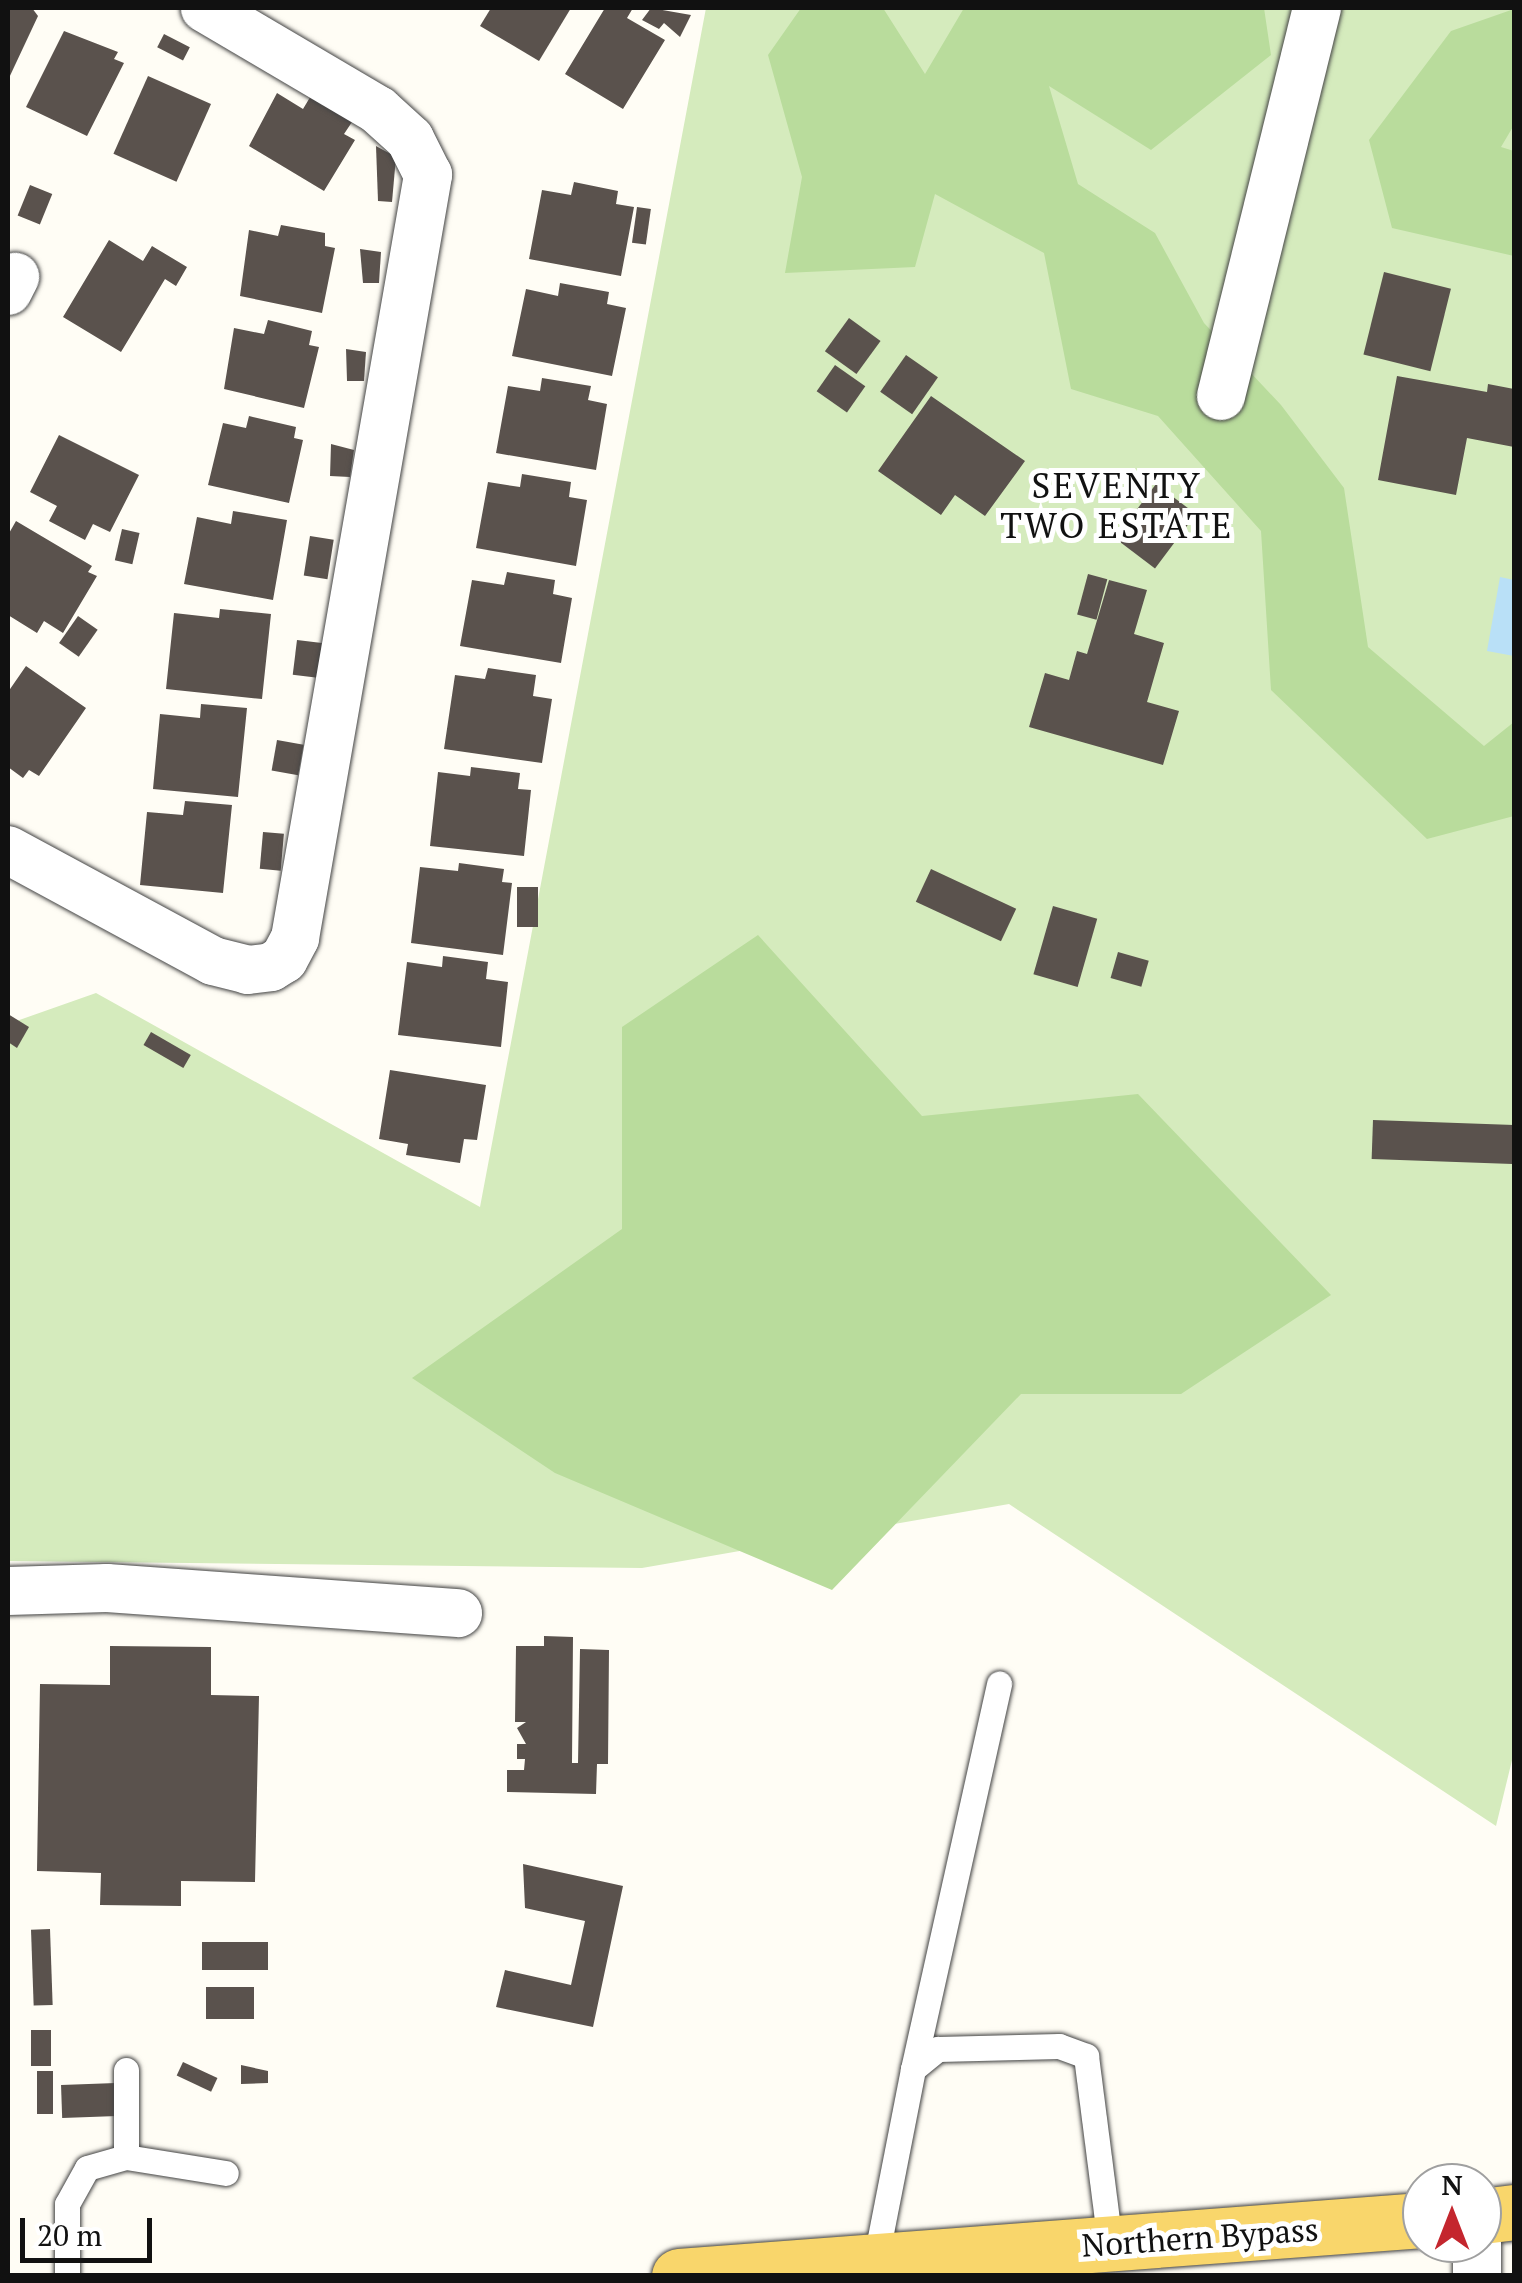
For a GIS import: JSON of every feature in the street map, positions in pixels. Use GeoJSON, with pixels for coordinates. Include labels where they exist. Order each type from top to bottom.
{"type":"FeatureCollection","features":[{"type":"Feature","properties":{"kind":"main road","name":"Northern Bypass"},"geometry":{"type":"LineString","coordinates":[[678,2276],[1402,2222]]}},
{"type":"Feature","properties":{"kind":"street"},"geometry":{"type":"LineString","coordinates":[[8,850],[214,961],[248,970],[271,966],[284,958],[294,938],[428,175],[410,139],[378,110],[205,8]]}},
{"type":"Feature","properties":{"kind":"street"},"geometry":{"type":"LineString","coordinates":[[1220,396],[1317,8]]}},
{"type":"Feature","properties":{"kind":"street"},"geometry":{"type":"LineString","coordinates":[[8,1591],[108,1588],[458,1613]]}},
{"type":"Feature","properties":{"kind":"lane"},"geometry":{"type":"LineString","coordinates":[[875,2264],[913,2069],[999,1683]]}},
{"type":"Feature","properties":{"kind":"lane"},"geometry":{"type":"LineString","coordinates":[[913,2069],[938,2049],[1059,2046],[1086,2056],[1110,2244]]}},
{"type":"Feature","properties":{"kind":"lane"},"geometry":{"type":"LineString","coordinates":[[126,2070],[126,2157]]}},
{"type":"Feature","properties":{"kind":"lane"},"geometry":{"type":"LineString","coordinates":[[66,2276],[66,2204],[74,2183],[87,2168],[126,2157],[226,2174]]}},
{"type":"Feature","properties":{"kind":"green space"},"geometry":{"type":"Polygon","coordinates":[[[706,8],[1514,8],[1514,1752],[1496,1826],[1009,1504],[642,1568],[8,1561],[8,1024],[96,993],[480,1207],[706,8]]]}},
{"type":"Feature","properties":{"kind":"green space"},"geometry":{"type":"Polygon","coordinates":[[[801,8],[883,8],[925,74],[964,8],[1264,8],[1271,55],[1151,150],[1049,86],[1078,184],[1155,233],[1204,323],[1281,405],[1344,488],[1368,647],[1484,746],[1514,722],[1514,816],[1427,839],[1271,690],[1261,531],[1158,416],[1071,389],[1044,253],[935,194],[915,267],[785,273],[802,177],[768,55],[801,8]]]}},
{"type":"Feature","properties":{"kind":"green space"},"geometry":{"type":"Polygon","coordinates":[[[1514,9],[1514,125],[1501,147],[1514,151],[1514,256],[1392,228],[1369,140],[1451,31],[1514,9]]]}},
{"type":"Feature","properties":{"kind":"green space"},"geometry":{"type":"Polygon","coordinates":[[[758,935],[922,1116],[1138,1094],[1331,1295],[1181,1394],[1021,1394],[832,1590],[555,1473],[412,1378],[622,1229],[622,1027],[758,935]]]}},
{"type":"Feature","properties":{"kind":"water"},"geometry":{"type":"Polygon","coordinates":[[[1500,577],[1514,580],[1514,656],[1487,651],[1500,577]]]}},
{"type":"Feature","properties":{"kind":"building"},"geometry":{"type":"Polygon","coordinates":[[[8,8],[32,8],[38,16],[8,80],[8,8]]]}},
{"type":"Feature","properties":{"kind":"building"},"geometry":{"type":"Polygon","coordinates":[[[491,8],[571,8],[539,61],[480,26],[491,8]]]}},
{"type":"Feature","properties":{"kind":"building"},"geometry":{"type":"Polygon","coordinates":[[[605,8],[633,8],[627,18],[665,40],[623,109],[565,74],[605,8]]]}},
{"type":"Feature","properties":{"kind":"building"},"geometry":{"type":"Polygon","coordinates":[[[651,8],[691,15],[680,37],[664,23],[659,29],[642,20],[651,8]]]}},
{"type":"Feature","properties":{"kind":"building"},"geometry":{"type":"Polygon","coordinates":[[[64,31],[118,52],[114,59],[124,63],[87,136],[26,107],[64,31]]]}},
{"type":"Feature","properties":{"kind":"building"},"geometry":{"type":"Polygon","coordinates":[[[164,34],[190,47],[183,61],[157,47],[164,34]]]}},
{"type":"Feature","properties":{"kind":"building"},"geometry":{"type":"Polygon","coordinates":[[[148,76],[211,104],[176,182],[113,154],[148,76]]]}},
{"type":"Feature","properties":{"kind":"building"},"geometry":{"type":"Polygon","coordinates":[[[277,93],[303,109],[312,94],[354,119],[344,134],[355,140],[324,191],[249,146],[277,93]]]}},
{"type":"Feature","properties":{"kind":"building"},"geometry":{"type":"Polygon","coordinates":[[[376,146],[396,157],[392,202],[378,201],[376,146]]]}},
{"type":"Feature","properties":{"kind":"building"},"geometry":{"type":"Polygon","coordinates":[[[574,182],[618,191],[616,204],[634,207],[621,276],[529,259],[542,190],[571,195],[574,182]]]}},
{"type":"Feature","properties":{"kind":"building"},"geometry":{"type":"Polygon","coordinates":[[[30,185],[52,194],[40,225],[18,216],[30,185]]]}},
{"type":"Feature","properties":{"kind":"building"},"geometry":{"type":"Polygon","coordinates":[[[637,207],[651,209],[646,245],[632,243],[637,207]]]}},
{"type":"Feature","properties":{"kind":"building"},"geometry":{"type":"Polygon","coordinates":[[[281,225],[325,233],[325,246],[335,248],[322,313],[240,296],[249,230],[278,236],[281,225]]]}},
{"type":"Feature","properties":{"kind":"building"},"geometry":{"type":"Polygon","coordinates":[[[109,240],[143,261],[152,246],[187,267],[176,286],[165,279],[121,352],[63,317],[109,240]]]}},
{"type":"Feature","properties":{"kind":"building"},"geometry":{"type":"Polygon","coordinates":[[[360,249],[381,252],[379,283],[363,283],[360,249]]]}},
{"type":"Feature","properties":{"kind":"building"},"geometry":{"type":"Polygon","coordinates":[[[1384,272],[1451,289],[1430,371],[1363,354],[1384,272]]]}},
{"type":"Feature","properties":{"kind":"building"},"geometry":{"type":"Polygon","coordinates":[[[560,283],[609,292],[607,304],[626,308],[612,376],[512,356],[526,289],[558,296],[560,283]]]}},
{"type":"Feature","properties":{"kind":"building"},"geometry":{"type":"Polygon","coordinates":[[[849,318],[881,341],[856,374],[825,351],[849,318]]]}},
{"type":"Feature","properties":{"kind":"building"},"geometry":{"type":"Polygon","coordinates":[[[268,320],[312,331],[309,345],[319,347],[304,408],[224,389],[234,328],[264,334],[268,320]]]}},
{"type":"Feature","properties":{"kind":"building"},"geometry":{"type":"Polygon","coordinates":[[[346,349],[366,352],[364,381],[347,381],[346,349]]]}},
{"type":"Feature","properties":{"kind":"building"},"geometry":{"type":"Polygon","coordinates":[[[906,355],[938,377],[912,414],[880,392],[906,355]]]}},
{"type":"Feature","properties":{"kind":"building"},"geometry":{"type":"Polygon","coordinates":[[[835,365],[865,386],[847,412],[817,391],[835,365]]]}},
{"type":"Feature","properties":{"kind":"building"},"geometry":{"type":"Polygon","coordinates":[[[1397,376],[1487,392],[1488,384],[1514,389],[1514,447],[1467,438],[1456,495],[1378,480],[1397,376]]]}},
{"type":"Feature","properties":{"kind":"building"},"geometry":{"type":"Polygon","coordinates":[[[542,378],[591,386],[588,400],[607,404],[596,470],[496,453],[508,386],[540,391],[542,378]]]}},
{"type":"Feature","properties":{"kind":"building"},"geometry":{"type":"Polygon","coordinates":[[[931,396],[1025,461],[985,516],[955,495],[941,515],[878,471],[931,396]]]}},
{"type":"Feature","properties":{"kind":"building"},"geometry":{"type":"Polygon","coordinates":[[[249,416],[296,427],[294,438],[303,440],[289,503],[208,485],[223,423],[246,428],[249,416]]]}},
{"type":"Feature","properties":{"kind":"building"},"geometry":{"type":"Polygon","coordinates":[[[59,435],[139,475],[110,532],[93,524],[85,540],[49,521],[57,506],[30,492],[59,435]]]}},
{"type":"Feature","properties":{"kind":"building"},"geometry":{"type":"Polygon","coordinates":[[[331,444],[354,450],[350,477],[330,476],[331,444]]]}},
{"type":"Feature","properties":{"kind":"building"},"geometry":{"type":"Polygon","coordinates":[[[522,474],[571,482],[569,497],[587,500],[576,566],[476,548],[488,482],[520,487],[522,474]]]}},
{"type":"Feature","properties":{"kind":"building"},"geometry":{"type":"Polygon","coordinates":[[[1156,484],[1196,514],[1155,568],[1115,538],[1156,484]]]}},
{"type":"Feature","properties":{"kind":"building"},"geometry":{"type":"Polygon","coordinates":[[[233,511],[287,520],[273,600],[184,584],[197,517],[231,524],[233,511]]]}},
{"type":"Feature","properties":{"kind":"building"},"geometry":{"type":"Polygon","coordinates":[[[16,521],[92,566],[88,572],[97,576],[63,633],[44,621],[37,633],[8,615],[8,535],[16,521]]]}},
{"type":"Feature","properties":{"kind":"building"},"geometry":{"type":"Polygon","coordinates":[[[122,529],[140,533],[132,564],[115,560],[122,529]]]}},
{"type":"Feature","properties":{"kind":"building"},"geometry":{"type":"Polygon","coordinates":[[[310,536],[334,540],[327,579],[304,576],[310,536]]]}},
{"type":"Feature","properties":{"kind":"building"},"geometry":{"type":"Polygon","coordinates":[[[507,572],[555,580],[553,594],[572,598],[561,663],[460,646],[472,580],[504,585],[507,572]]]}},
{"type":"Feature","properties":{"kind":"building"},"geometry":{"type":"Polygon","coordinates":[[[1088,574],[1107,579],[1096,620],[1077,615],[1088,574]]]}},
{"type":"Feature","properties":{"kind":"building"},"geometry":{"type":"Polygon","coordinates":[[[1109,580],[1147,590],[1134,634],[1164,643],[1147,702],[1179,711],[1163,765],[1029,727],[1045,673],[1069,680],[1077,651],[1087,654],[1109,580]]]}},
{"type":"Feature","properties":{"kind":"building"},"geometry":{"type":"Polygon","coordinates":[[[220,609],[271,614],[262,699],[166,689],[174,613],[219,618],[220,609]]]}},
{"type":"Feature","properties":{"kind":"building"},"geometry":{"type":"Polygon","coordinates":[[[78,616],[98,630],[79,657],[59,643],[78,616]]]}},
{"type":"Feature","properties":{"kind":"building"},"geometry":{"type":"Polygon","coordinates":[[[297,640],[322,643],[318,678],[293,675],[297,640]]]}},
{"type":"Feature","properties":{"kind":"building"},"geometry":{"type":"Polygon","coordinates":[[[26,666],[86,708],[39,776],[29,770],[23,778],[8,767],[8,692],[26,666]]]}},
{"type":"Feature","properties":{"kind":"building"},"geometry":{"type":"Polygon","coordinates":[[[488,668],[536,675],[533,696],[552,699],[542,763],[444,749],[455,675],[485,679],[488,668]]]}},
{"type":"Feature","properties":{"kind":"building"},"geometry":{"type":"Polygon","coordinates":[[[201,704],[247,708],[238,797],[153,789],[160,714],[200,718],[201,704]]]}},
{"type":"Feature","properties":{"kind":"building"},"geometry":{"type":"Polygon","coordinates":[[[277,740],[304,745],[298,775],[272,771],[277,740]]]}},
{"type":"Feature","properties":{"kind":"building"},"geometry":{"type":"Polygon","coordinates":[[[471,767],[520,773],[518,789],[531,790],[524,856],[430,846],[438,772],[470,776],[471,767]]]}},
{"type":"Feature","properties":{"kind":"building"},"geometry":{"type":"Polygon","coordinates":[[[185,801],[232,805],[223,893],[140,885],[147,812],[183,815],[185,801]]]}},
{"type":"Feature","properties":{"kind":"building"},"geometry":{"type":"Polygon","coordinates":[[[263,832],[284,834],[281,871],[260,869],[263,832]]]}},
{"type":"Feature","properties":{"kind":"building"},"geometry":{"type":"Polygon","coordinates":[[[459,863],[504,869],[502,882],[512,883],[503,955],[411,943],[420,867],[458,871],[459,863]]]}},
{"type":"Feature","properties":{"kind":"building"},"geometry":{"type":"Polygon","coordinates":[[[931,869],[1016,909],[1001,941],[916,902],[931,869]]]}},
{"type":"Feature","properties":{"kind":"building"},"geometry":{"type":"Polygon","coordinates":[[[517,887],[538,887],[538,927],[517,927],[517,887]]]}},
{"type":"Feature","properties":{"kind":"building"},"geometry":{"type":"Polygon","coordinates":[[[1053,906],[1097,919],[1078,987],[1033,974],[1053,906]]]}},
{"type":"Feature","properties":{"kind":"building"},"geometry":{"type":"Polygon","coordinates":[[[1118,952],[1149,961],[1141,987],[1111,978],[1118,952]]]}},
{"type":"Feature","properties":{"kind":"building"},"geometry":{"type":"Polygon","coordinates":[[[443,956],[488,962],[486,979],[508,982],[501,1047],[398,1035],[407,962],[442,967],[443,956]]]}},
{"type":"Feature","properties":{"kind":"building"},"geometry":{"type":"Polygon","coordinates":[[[8,1014],[29,1027],[17,1048],[8,1042],[8,1014]]]}},
{"type":"Feature","properties":{"kind":"building"},"geometry":{"type":"Polygon","coordinates":[[[151,1032],[191,1055],[183,1068],[144,1045],[151,1032]]]}},
{"type":"Feature","properties":{"kind":"building"},"geometry":{"type":"Polygon","coordinates":[[[390,1070],[486,1085],[477,1140],[464,1139],[460,1163],[406,1155],[408,1144],[379,1139],[390,1070]]]}},
{"type":"Feature","properties":{"kind":"building"},"geometry":{"type":"Polygon","coordinates":[[[1373,1120],[1514,1125],[1513,1164],[1372,1159],[1373,1120]]]}},
{"type":"Feature","properties":{"kind":"building"},"geometry":{"type":"Polygon","coordinates":[[[544,1636],[573,1637],[572,1763],[578,1763],[580,1649],[609,1650],[608,1764],[597,1764],[596,1794],[507,1792],[507,1770],[524,1770],[525,1759],[517,1759],[517,1744],[526,1744],[517,1728],[526,1722],[515,1722],[516,1646],[544,1646],[544,1636]]]}},
{"type":"Feature","properties":{"kind":"building"},"geometry":{"type":"Polygon","coordinates":[[[110,1646],[211,1647],[211,1695],[259,1696],[255,1882],[181,1881],[181,1906],[100,1905],[101,1873],[37,1871],[40,1684],[110,1685],[110,1646]]]}},
{"type":"Feature","properties":{"kind":"building"},"geometry":{"type":"Polygon","coordinates":[[[523,1864],[623,1886],[593,2027],[496,2007],[505,1970],[571,1985],[585,1921],[525,1908],[523,1864]]]}},
{"type":"Feature","properties":{"kind":"building"},"geometry":{"type":"Polygon","coordinates":[[[50,1929],[53,2005],[34,2006],[31,1930],[50,1929]]]}},
{"type":"Feature","properties":{"kind":"building"},"geometry":{"type":"Polygon","coordinates":[[[202,1942],[268,1942],[268,1970],[202,1970],[202,1942]]]}},
{"type":"Feature","properties":{"kind":"building"},"geometry":{"type":"Polygon","coordinates":[[[206,1987],[254,1987],[254,2019],[206,2019],[206,1987]]]}},
{"type":"Feature","properties":{"kind":"building"},"geometry":{"type":"Polygon","coordinates":[[[31,2030],[51,2030],[51,2066],[31,2066],[31,2030]]]}},
{"type":"Feature","properties":{"kind":"building"},"geometry":{"type":"Polygon","coordinates":[[[183,2062],[217,2078],[211,2092],[177,2076],[183,2062]]]}},
{"type":"Feature","properties":{"kind":"building"},"geometry":{"type":"Polygon","coordinates":[[[241,2065],[268,2071],[268,2083],[241,2084],[241,2065]]]}},
{"type":"Feature","properties":{"kind":"building"},"geometry":{"type":"Polygon","coordinates":[[[37,2071],[53,2071],[53,2114],[37,2114],[37,2071]]]}},
{"type":"Feature","properties":{"kind":"building"},"geometry":{"type":"Polygon","coordinates":[[[116,2083],[117,2116],[62,2118],[61,2085],[116,2083]]]}},
{"type":"Feature","properties":{"kind":"district","name":"SEVENTY TWO ESTATE"},"geometry":{"type":"Point","coordinates":[1117,505]}}]}
